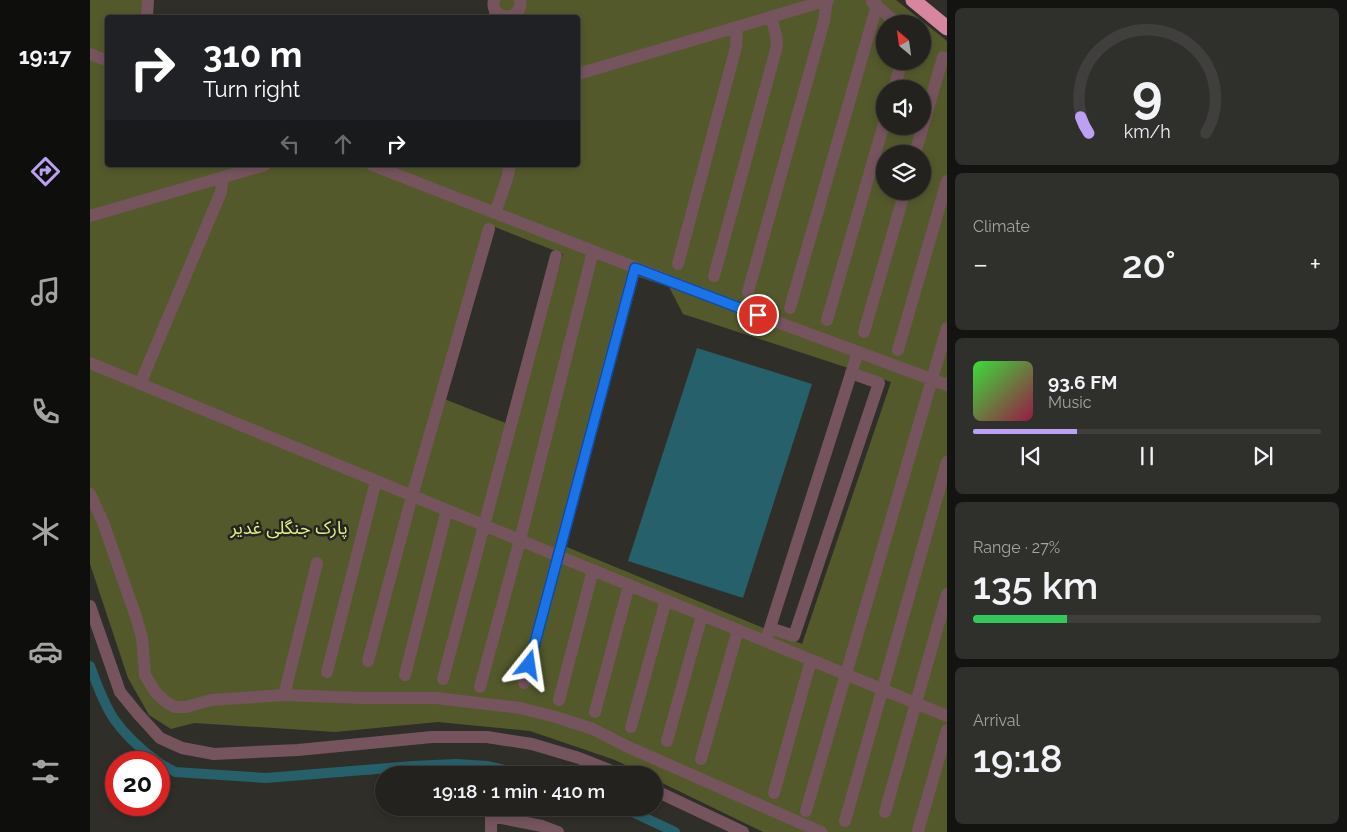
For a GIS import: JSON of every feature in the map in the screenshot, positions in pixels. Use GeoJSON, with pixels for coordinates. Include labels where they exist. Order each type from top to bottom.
{"type":"FeatureCollection","features":[{"type":"Feature","properties":{"kind":"highway"},"geometry":{"type":"LineString","coordinates":[[913,0],[947,28]]}},
{"type":"Feature","properties":{"kind":"street"},"geometry":{"type":"LineString","coordinates":[[148,0],[148,15]]}},
{"type":"Feature","properties":{"kind":"street"},"geometry":{"type":"LineString","coordinates":[[580,73],[828,0],[824,21],[748,292]]}},
{"type":"Feature","properties":{"kind":"street"},"geometry":{"type":"LineString","coordinates":[[515,15],[519,10],[520,2]]}},
{"type":"Feature","properties":{"kind":"street"},"geometry":{"type":"LineString","coordinates":[[520,2],[522,15]]}},
{"type":"Feature","properties":{"kind":"street"},"geometry":{"type":"LineString","coordinates":[[790,308],[873,3],[887,15]]}},
{"type":"Feature","properties":{"kind":"street"},"geometry":{"type":"LineString","coordinates":[[714,276],[777,46],[771,17]]}},
{"type":"Feature","properties":{"kind":"street"},"geometry":{"type":"LineString","coordinates":[[678,264],[736,47],[737,27]]}},
{"type":"Feature","properties":{"kind":"street"},"geometry":{"type":"LineString","coordinates":[[90,54],[105,60]]}},
{"type":"Feature","properties":{"kind":"street"},"geometry":{"type":"LineString","coordinates":[[918,145],[943,57],[947,60]]}},
{"type":"Feature","properties":{"kind":"street"},"geometry":{"type":"LineString","coordinates":[[827,320],[881,135]]}},
{"type":"Feature","properties":{"kind":"street"},"geometry":{"type":"LineString","coordinates":[[90,216],[258,167]]}},
{"type":"Feature","properties":{"kind":"street"},"geometry":{"type":"LineString","coordinates":[[377,167],[635,268],[947,385]]}},
{"type":"Feature","properties":{"kind":"street"},"geometry":{"type":"LineString","coordinates":[[496,213],[510,167]]}},
{"type":"Feature","properties":{"kind":"street"},"geometry":{"type":"LineString","coordinates":[[140,384],[221,192],[223,177]]}},
{"type":"Feature","properties":{"kind":"street"},"geometry":{"type":"LineString","coordinates":[[898,350],[947,181]]}},
{"type":"Feature","properties":{"kind":"street"},"geometry":{"type":"LineString","coordinates":[[864,332],[902,200]]}},
{"type":"Feature","properties":{"kind":"street"},"geometry":{"type":"LineString","coordinates":[[368,661],[412,496],[489,229]]}},
{"type":"Feature","properties":{"kind":"street"},"geometry":{"type":"LineString","coordinates":[[480,687],[520,540],[593,251]]}},
{"type":"Feature","properties":{"kind":"street"},"geometry":{"type":"LineString","coordinates":[[443,679],[556,256]]}},
{"type":"Feature","properties":{"kind":"street"},"geometry":{"type":"LineString","coordinates":[[524,683],[635,268]]}},
{"type":"Feature","properties":{"kind":"street"},"geometry":{"type":"LineString","coordinates":[[806,811],[947,328]]}},
{"type":"Feature","properties":{"kind":"street"},"geometry":{"type":"LineString","coordinates":[[766,641],[858,352]]}},
{"type":"Feature","properties":{"kind":"street"},"geometry":{"type":"LineString","coordinates":[[90,363],[947,716]]}},
{"type":"Feature","properties":{"kind":"street"},"geometry":{"type":"LineString","coordinates":[[770,628],[794,636],[879,383],[851,373]]}},
{"type":"Feature","properties":{"kind":"street"},"geometry":{"type":"LineString","coordinates":[[844,821],[947,462]]}},
{"type":"Feature","properties":{"kind":"street"},"geometry":{"type":"LineString","coordinates":[[327,672],[376,481]]}},
{"type":"Feature","properties":{"kind":"street"},"geometry":{"type":"LineString","coordinates":[[90,494],[103,522],[136,617],[142,638],[145,675],[156,693],[166,702],[181,708],[211,700],[284,695],[436,698],[520,708],[593,729],[626,746],[821,832]]}},
{"type":"Feature","properties":{"kind":"street"},"geometry":{"type":"LineString","coordinates":[[405,675],[447,510]]}},
{"type":"Feature","properties":{"kind":"street"},"geometry":{"type":"LineString","coordinates":[[284,695],[317,563]]}},
{"type":"Feature","properties":{"kind":"street"},"geometry":{"type":"LineString","coordinates":[[558,700],[593,570]]}},
{"type":"Feature","properties":{"kind":"street"},"geometry":{"type":"LineString","coordinates":[[595,712],[629,585]]}},
{"type":"Feature","properties":{"kind":"street"},"geometry":{"type":"LineString","coordinates":[[885,812],[947,594]]}},
{"type":"Feature","properties":{"kind":"street"},"geometry":{"type":"LineString","coordinates":[[631,727],[666,600]]}},
{"type":"Feature","properties":{"kind":"street"},"geometry":{"type":"LineString","coordinates":[[90,606],[120,692],[160,738],[182,748],[214,754],[298,750],[432,737],[487,737],[532,744],[599,766]]}},
{"type":"Feature","properties":{"kind":"street"},"geometry":{"type":"LineString","coordinates":[[667,741],[702,615]]}},
{"type":"Feature","properties":{"kind":"street"},"geometry":{"type":"LineString","coordinates":[[701,759],[738,630]]}},
{"type":"Feature","properties":{"kind":"street"},"geometry":{"type":"LineString","coordinates":[[774,793],[811,660]]}},
{"type":"Feature","properties":{"kind":"street"},"geometry":{"type":"LineString","coordinates":[[918,831],[947,730]]}},
{"type":"Feature","properties":{"kind":"street"},"geometry":{"type":"LineString","coordinates":[[663,794],[743,832]]}},
{"type":"Feature","properties":{"kind":"street"},"geometry":{"type":"LineString","coordinates":[[492,832],[492,816],[542,826],[558,832]]}},
{"type":"Feature","properties":{"kind":"green space","name":"پارک جنگلی غدیر"},"geometry":{"type":"Polygon","coordinates":[[[90,0],[149,0],[149,15],[105,15],[105,167],[580,167],[580,15],[489,15],[493,0],[896,0],[915,15],[876,15],[876,70],[931,70],[931,28],[947,41],[947,832],[763,832],[663,783],[663,766],[627,766],[530,731],[438,722],[335,732],[194,723],[171,729],[149,715],[128,678],[90,564],[90,0]],[[495,227],[439,397],[513,426],[563,254],[495,227]],[[639,277],[562,545],[802,644],[891,382],[683,314],[669,287],[639,277]]]}},
{"type":"Feature","properties":{"kind":"water"},"geometry":{"type":"Polygon","coordinates":[[[697,348],[812,384],[743,598],[628,561],[697,348]]]}},
{"type":"Feature","properties":{"kind":"waterway"},"geometry":{"type":"LineString","coordinates":[[90,666],[110,713],[123,731],[144,751]]}},
{"type":"Feature","properties":{"kind":"waterway"},"geometry":{"type":"LineString","coordinates":[[413,766],[456,764],[488,766]]}},
{"type":"Feature","properties":{"kind":"waterway"},"geometry":{"type":"LineString","coordinates":[[170,769],[175,772],[266,778],[375,769]]}},
{"type":"Feature","properties":{"kind":"waterway"},"geometry":{"type":"LineString","coordinates":[[641,816],[675,832]]}},
{"type":"Feature","properties":{"kind":"route"},"geometry":{"type":"LineString","coordinates":[[529,665],[635,268],[758,315]]}}]}
